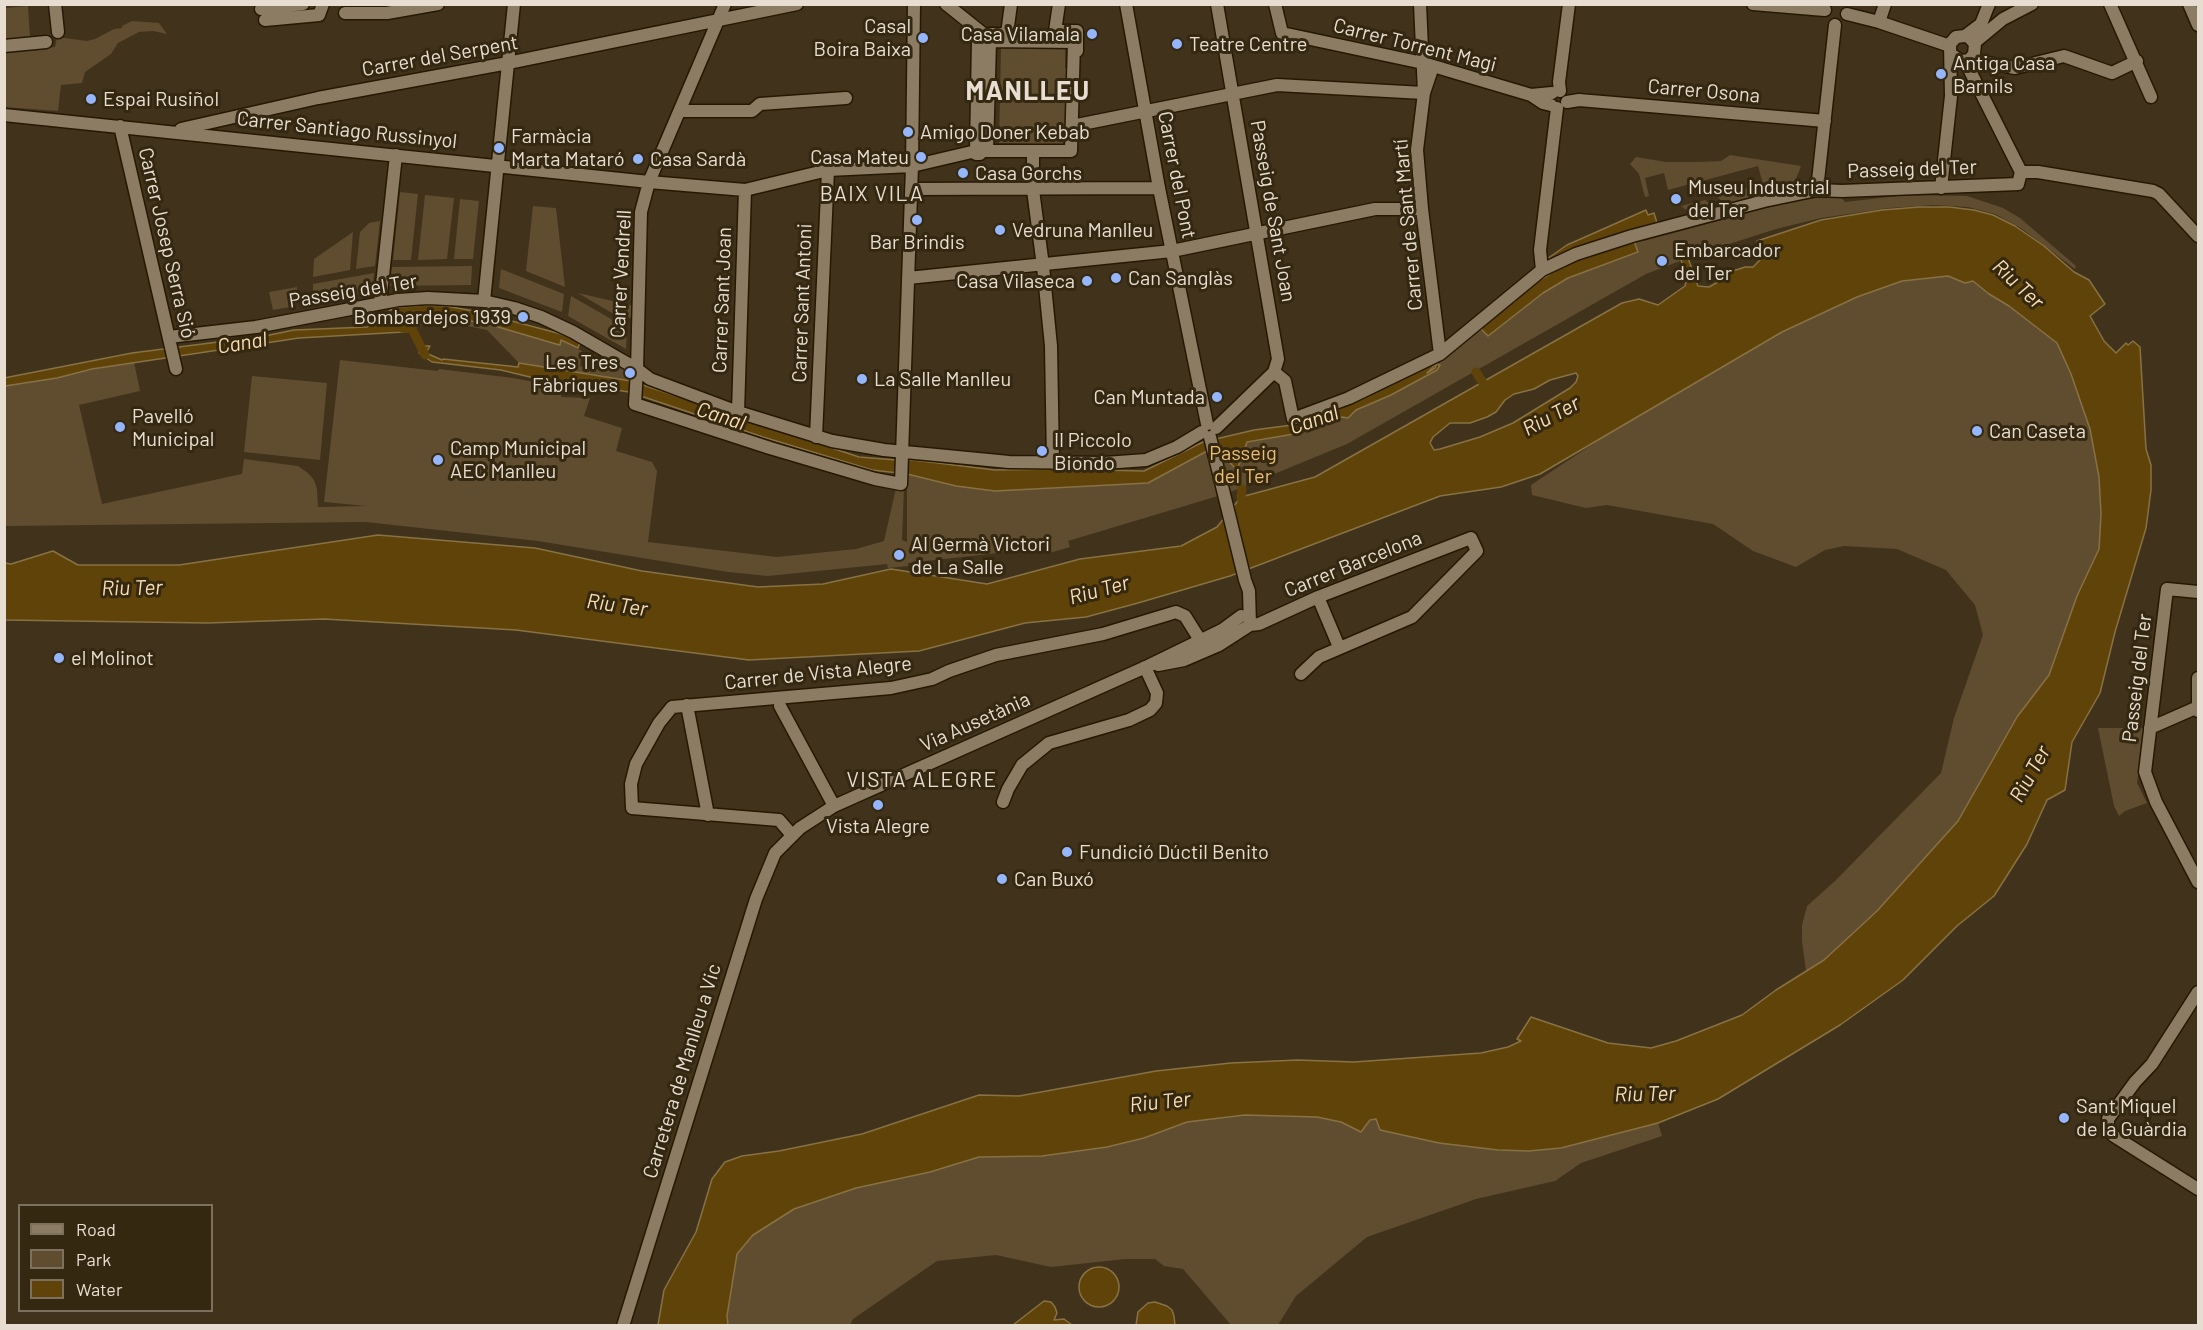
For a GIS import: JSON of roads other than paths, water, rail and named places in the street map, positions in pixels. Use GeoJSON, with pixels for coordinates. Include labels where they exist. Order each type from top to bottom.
{"type":"FeatureCollection","features":[{"type":"Feature","properties":{"kind":"street"},"geometry":{"type":"LineString","coordinates":[[55,4],[58,32]]}},
{"type":"Feature","properties":{"kind":"street"},"geometry":{"type":"LineString","coordinates":[[303,4],[263,14],[319,15],[323,4]]}},
{"type":"Feature","properties":{"kind":"street"},"geometry":{"type":"LineString","coordinates":[[345,13],[438,4]]}},
{"type":"Feature","properties":{"kind":"street"},"geometry":{"type":"LineString","coordinates":[[484,301],[514,4]]}},
{"type":"Feature","properties":{"kind":"street","name":"Carrer del Serpent"},"geometry":{"type":"LineString","coordinates":[[171,131],[318,98],[508,63],[720,10],[797,4]]}},
{"type":"Feature","properties":{"kind":"street"},"geometry":{"type":"LineString","coordinates":[[636,369],[635,404],[781,451],[875,479],[901,484],[912,166],[914,4]]}},
{"type":"Feature","properties":{"kind":"street"},"geometry":{"type":"LineString","coordinates":[[946,4],[988,39]]}},
{"type":"Feature","properties":{"kind":"street"},"geometry":{"type":"LineString","coordinates":[[988,39],[990,34],[1007,34],[1013,4]]}},
{"type":"Feature","properties":{"kind":"street"},"geometry":{"type":"LineString","coordinates":[[1010,42],[1013,4]]}},
{"type":"Feature","properties":{"kind":"street"},"geometry":{"type":"LineString","coordinates":[[1059,4],[1054,31],[1077,31],[1074,125]]}},
{"type":"Feature","properties":{"kind":"street","name":"Carrer del Pont"},"geometry":{"type":"LineString","coordinates":[[1126,4],[1159,188],[1209,432],[1249,591],[1243,622]]}},
{"type":"Feature","properties":{"kind":"street","name":"Passeig de Sant Joan"},"geometry":{"type":"LineString","coordinates":[[1217,4],[1278,353],[1278,364],[1274,372]]}},
{"type":"Feature","properties":{"kind":"street","name":"Carrer Torrent Magi"},"geometry":{"type":"LineString","coordinates":[[1275,4],[1282,33],[1428,64],[1531,95],[1562,99]]}},
{"type":"Feature","properties":{"kind":"street","name":"Carrer de Sant Martí"},"geometry":{"type":"LineString","coordinates":[[1420,4],[1428,64],[1417,150],[1440,354]]}},
{"type":"Feature","properties":{"kind":"street"},"geometry":{"type":"LineString","coordinates":[[1542,270],[1540,250],[1562,99],[1559,82],[1569,4]]}},
{"type":"Feature","properties":{"kind":"street"},"geometry":{"type":"LineString","coordinates":[[1753,4],[1827,7],[1826,20],[1835,25],[1842,23],[1845,9],[1951,50],[1957,60],[1969,59],[2015,68],[2064,56],[2112,73],[2137,61]]}},
{"type":"Feature","properties":{"kind":"street"},"geometry":{"type":"LineString","coordinates":[[1879,22],[1885,4]]}},
{"type":"Feature","properties":{"kind":"street"},"geometry":{"type":"LineString","coordinates":[[1990,4],[1993,12],[2003,19]]}},
{"type":"Feature","properties":{"kind":"street"},"geometry":{"type":"LineString","coordinates":[[1970,40],[1981,24],[1990,4]]}},
{"type":"Feature","properties":{"kind":"street"},"geometry":{"type":"LineString","coordinates":[[1941,188],[1951,96],[1951,50],[1956,38],[1970,40],[2032,4]]}},
{"type":"Feature","properties":{"kind":"street"},"geometry":{"type":"LineString","coordinates":[[2110,4],[2151,97]]}},
{"type":"Feature","properties":{"kind":"street","name":"Carrer Vendrell"},"geometry":{"type":"LineString","coordinates":[[636,369],[641,212],[649,182],[720,10]]}},
{"type":"Feature","properties":{"kind":"street"},"geometry":{"type":"LineString","coordinates":[[1817,190],[1835,25]]}},
{"type":"Feature","properties":{"kind":"street"},"geometry":{"type":"LineString","coordinates":[[978,39],[1010,42],[1074,42],[1075,156],[1033,153],[976,154],[982,151],[978,39]]}},
{"type":"Feature","properties":{"kind":"street"},"geometry":{"type":"LineString","coordinates":[[1969,59],[1976,51],[1970,40]]}},
{"type":"Feature","properties":{"kind":"street"},"geometry":{"type":"LineString","coordinates":[[4,45],[46,42]]}},
{"type":"Feature","properties":{"kind":"street"},"geometry":{"type":"LineString","coordinates":[[1969,59],[2021,172],[2049,174],[2153,190],[2199,236]]}},
{"type":"Feature","properties":{"kind":"street"},"geometry":{"type":"LineString","coordinates":[[1074,125],[1277,85],[1424,93]]}},
{"type":"Feature","properties":{"kind":"street"},"geometry":{"type":"LineString","coordinates":[[680,111],[752,111],[760,104],[846,98]]}},
{"type":"Feature","properties":{"kind":"street","name":"Carrer Osona"},"geometry":{"type":"LineString","coordinates":[[1562,99],[1825,121]]}},
{"type":"Feature","properties":{"kind":"street","name":"Carrer Santiago Russinyol"},"geometry":{"type":"LineString","coordinates":[[4,115],[745,190],[828,170],[912,166],[982,151]]}},
{"type":"Feature","properties":{"kind":"street","name":"Carrer Josep Serra Sió"},"geometry":{"type":"LineString","coordinates":[[120,126],[176,369]]}},
{"type":"Feature","properties":{"kind":"street"},"geometry":{"type":"LineString","coordinates":[[1033,153],[1033,190],[1044,266],[1051,346],[1053,463]]}},
{"type":"Feature","properties":{"kind":"street"},"geometry":{"type":"LineString","coordinates":[[380,303],[396,155]]}},
{"type":"Feature","properties":{"kind":"street","name":"Carrer Sant Antoni"},"geometry":{"type":"LineString","coordinates":[[816,437],[828,170]]}},
{"type":"Feature","properties":{"kind":"street","name":"Passeig del Ter"},"geometry":{"type":"LineString","coordinates":[[170,342],[380,303],[428,298],[484,301],[541,317],[573,332],[650,379],[738,412],[902,462],[1105,463],[1146,460],[1209,432],[1274,372],[1285,381],[1293,419],[1349,398],[1440,354],[1542,270],[1576,255],[1632,236],[1764,201],[1817,190],[2018,184],[2021,172]]}},
{"type":"Feature","properties":{"kind":"street"},"geometry":{"type":"LineString","coordinates":[[911,189],[1159,188]]}},
{"type":"Feature","properties":{"kind":"street","name":"Carrer Sant Joan"},"geometry":{"type":"LineString","coordinates":[[738,412],[745,190]]}},
{"type":"Feature","properties":{"kind":"street"},"geometry":{"type":"LineString","coordinates":[[908,278],[1044,266],[1172,251],[1375,210],[1422,209]]}},
{"type":"Feature","properties":{"kind":"street","name":"Carrer Barcelona"},"geometry":{"type":"LineString","coordinates":[[1243,622],[1259,624],[1318,597],[1472,538],[1478,551],[1412,617],[1339,647]]}},
{"type":"Feature","properties":{"kind":"street","name":"Passeig del Ter"},"geometry":{"type":"LineString","coordinates":[[2199,592],[2167,589],[2145,772],[2156,802],[2199,882]]}},
{"type":"Feature","properties":{"kind":"street"},"geometry":{"type":"LineString","coordinates":[[1301,675],[1319,657],[1339,647],[1318,597]]}},
{"type":"Feature","properties":{"kind":"street","name":"Carrer de Vista Alegre"},"geometry":{"type":"LineString","coordinates":[[708,815],[632,808],[631,784],[636,764],[672,707],[891,688],[932,679],[996,655],[1103,634],[1176,612],[1185,616],[1200,640]]}},
{"type":"Feature","properties":{"kind":"street","name":"Via Ausetània"},"geometry":{"type":"LineString","coordinates":[[792,835],[834,806],[1243,622]]}},
{"type":"Feature","properties":{"kind":"street","name":"Via Ausetània"},"geometry":{"type":"LineString","coordinates":[[1147,667],[1184,660],[1219,645],[1243,622]]}},
{"type":"Feature","properties":{"kind":"street"},"geometry":{"type":"LineString","coordinates":[[1003,802],[1022,765],[1048,743],[1129,720],[1150,710],[1156,703],[1157,693],[1147,667]]}},
{"type":"Feature","properties":{"kind":"street"},"geometry":{"type":"LineString","coordinates":[[2150,728],[2198,709],[2199,678]]}},
{"type":"Feature","properties":{"kind":"street"},"geometry":{"type":"LineString","coordinates":[[687,705],[708,815],[779,820],[792,835]]}},
{"type":"Feature","properties":{"kind":"street"},"geometry":{"type":"LineString","coordinates":[[780,706],[834,806]]}},
{"type":"Feature","properties":{"kind":"street","name":"Carretera de Manlleu a Vic"},"geometry":{"type":"LineString","coordinates":[[623,1326],[756,899],[775,854],[792,835]]}},
{"type":"Feature","properties":{"kind":"street"},"geometry":{"type":"LineString","coordinates":[[2199,992],[2152,1064],[2135,1082],[2108,1119],[2108,1130],[2114,1136],[2199,1189]]}},
{"type":"Feature","properties":{"kind":"water","name":"Riu Ter"},"geometry":{"type":"Polygon","coordinates":[[[1949,207],[1974,210],[1993,215],[2015,226],[2044,246],[2074,272],[2089,280],[2105,304],[2090,316],[2104,341],[2116,353],[2126,343],[2128,345],[2133,341],[2140,347],[2146,449],[2151,465],[2151,490],[2146,528],[2115,632],[2100,693],[2072,742],[2065,790],[2047,800],[2027,844],[1994,896],[1957,926],[1903,980],[1840,1025],[1718,1099],[1658,1123],[1561,1148],[1529,1151],[1498,1150],[1439,1143],[1380,1130],[1376,1119],[1370,1120],[1361,1132],[1341,1122],[1317,1117],[1245,1115],[1187,1122],[1144,1138],[1107,1147],[1042,1156],[979,1157],[930,1172],[856,1188],[794,1209],[753,1235],[737,1254],[727,1316],[728,1325],[658,1325],[664,1290],[696,1232],[712,1179],[725,1162],[742,1156],[862,1134],[979,1095],[1019,1096],[1156,1071],[1231,1063],[1298,1060],[1354,1062],[1481,1053],[1508,1047],[1521,1041],[1517,1039],[1531,1017],[1608,1043],[1651,1048],[1676,1041],[1742,1015],[1776,990],[1824,960],[1877,911],[1958,821],[2017,717],[2049,675],[2077,596],[2099,549],[2101,514],[2099,477],[2090,429],[2071,374],[2057,343],[1973,281],[1965,283],[1948,276],[1902,281],[1857,297],[1782,332],[1540,474],[1501,487],[1440,496],[1230,576],[1138,603],[1086,617],[1025,623],[919,651],[749,660],[516,630],[324,619],[208,623],[5,620],[5,563],[11,564],[53,551],[78,565],[179,565],[378,535],[535,548],[642,571],[758,587],[823,584],[891,569],[987,584],[1080,559],[1181,546],[1217,527],[1241,497],[1315,477],[1622,303],[1639,299],[1658,305],[1685,286],[1687,277],[1681,260],[1688,258],[1698,286],[1709,287],[1718,282],[1724,274],[1745,267],[1753,267],[1762,258],[1757,241],[1821,220],[1882,210],[1949,207]],[[1576,373],[1550,380],[1534,389],[1514,394],[1505,400],[1496,412],[1487,417],[1470,423],[1450,423],[1433,437],[1430,443],[1434,450],[1440,449],[1480,437],[1513,423],[1570,388],[1578,376],[1576,373]]]}},
{"type":"Feature","properties":{"kind":"water"},"geometry":{"type":"Polygon","coordinates":[[[1646,210],[1648,215],[1654,213],[1657,223],[1546,264],[1544,261],[1567,245],[1646,210]]]}},
{"type":"Feature","properties":{"kind":"water"},"geometry":{"type":"Polygon","coordinates":[[[1634,241],[1638,252],[1568,278],[1543,293],[1488,336],[1479,327],[1529,287],[1564,265],[1634,241]]]}},
{"type":"Feature","properties":{"kind":"water"},"geometry":{"type":"Polygon","coordinates":[[[426,305],[474,311],[561,334],[580,342],[578,348],[561,340],[560,345],[488,324],[430,314],[404,318],[400,323],[404,320],[420,322],[420,325],[404,332],[299,338],[92,369],[57,378],[5,386],[4,378],[132,353],[265,336],[294,330],[367,327],[392,309],[426,305]]]}},
{"type":"Feature","properties":{"kind":"water"},"geometry":{"type":"Polygon","coordinates":[[[421,346],[430,346],[426,353],[442,360],[518,367],[519,363],[631,381],[859,457],[913,460],[995,470],[1144,471],[1203,442],[1254,430],[1292,425],[1364,398],[1431,364],[1436,364],[1427,373],[1437,364],[1440,365],[1437,370],[1391,395],[1356,410],[1348,418],[1342,417],[1294,434],[1247,442],[1238,467],[1235,468],[1217,449],[1207,451],[1148,483],[995,491],[956,486],[907,474],[872,470],[763,437],[629,392],[534,378],[501,370],[432,362],[419,353],[421,346]]]}},
{"type":"Feature","properties":{"kind":"water"},"geometry":{"type":"Polygon","coordinates":[[[1099,1267],[1113,1273],[1119,1287],[1113,1301],[1099,1307],[1085,1301],[1079,1287],[1085,1273],[1099,1267]]]}},
{"type":"Feature","properties":{"kind":"water"},"geometry":{"type":"Polygon","coordinates":[[[1044,1301],[1051,1302],[1055,1307],[1057,1313],[1054,1320],[1064,1319],[1072,1325],[1013,1325],[1044,1301]]]}},
{"type":"Feature","properties":{"kind":"water"},"geometry":{"type":"Polygon","coordinates":[[[1155,1302],[1172,1310],[1175,1325],[1136,1325],[1138,1312],[1148,1303],[1155,1302]]]}},
{"type":"Feature","properties":{"kind":"waterway","name":"Canal"},"geometry":{"type":"LineString","coordinates":[[402,328],[412,329],[425,355]]}},
{"type":"Feature","properties":{"kind":"waterway"},"geometry":{"type":"LineString","coordinates":[[1476,372],[1483,383],[1492,390]]}},
{"type":"Feature","properties":{"kind":"waterway"},"geometry":{"type":"LineString","coordinates":[[1242,489],[1241,497],[1244,508]]}},
{"type":"Feature","properties":{"kind":"place","name":"Casa Vilamala"},"geometry":{"type":"Point","coordinates":[1092,34]}},
{"type":"Feature","properties":{"kind":"place","name":"Casal Boira Baixa"},"geometry":{"type":"Point","coordinates":[923,38]}},
{"type":"Feature","properties":{"kind":"place","name":"Teatre Centre"},"geometry":{"type":"Point","coordinates":[1177,44]}},
{"type":"Feature","properties":{"kind":"place","name":"Antiga Casa Barnils"},"geometry":{"type":"Point","coordinates":[1941,74]}},
{"type":"Feature","properties":{"kind":"place","name":"Espai Rusiñol"},"geometry":{"type":"Point","coordinates":[91,99]}},
{"type":"Feature","properties":{"kind":"place","name":"Amigo Doner Kebab"},"geometry":{"type":"Point","coordinates":[908,132]}},
{"type":"Feature","properties":{"kind":"place","name":"Farmàcia Marta Mataró"},"geometry":{"type":"Point","coordinates":[499,148]}},
{"type":"Feature","properties":{"kind":"place","name":"Casa Mateu"},"geometry":{"type":"Point","coordinates":[921,157]}},
{"type":"Feature","properties":{"kind":"place","name":"Casa Sardà"},"geometry":{"type":"Point","coordinates":[638,159]}},
{"type":"Feature","properties":{"kind":"place","name":"Casa Gorchs"},"geometry":{"type":"Point","coordinates":[963,173]}},
{"type":"Feature","properties":{"kind":"place","name":"Museu Industrial del Ter"},"geometry":{"type":"Point","coordinates":[1676,199]}},
{"type":"Feature","properties":{"kind":"place","name":"Bar Brindis"},"geometry":{"type":"Point","coordinates":[917,220]}},
{"type":"Feature","properties":{"kind":"place","name":"Vedruna Manlleu"},"geometry":{"type":"Point","coordinates":[1000,230]}},
{"type":"Feature","properties":{"kind":"place","name":"Embarcador del Ter"},"geometry":{"type":"Point","coordinates":[1662,261]}},
{"type":"Feature","properties":{"kind":"place","name":"Can Sanglàs"},"geometry":{"type":"Point","coordinates":[1116,278]}},
{"type":"Feature","properties":{"kind":"place","name":"Casa Vilaseca"},"geometry":{"type":"Point","coordinates":[1087,281]}},
{"type":"Feature","properties":{"kind":"place","name":"Bombardejos 1939"},"geometry":{"type":"Point","coordinates":[523,317]}},
{"type":"Feature","properties":{"kind":"place","name":"Les Tres Fàbriques"},"geometry":{"type":"Point","coordinates":[630,373]}},
{"type":"Feature","properties":{"kind":"place","name":"La Salle Manlleu"},"geometry":{"type":"Point","coordinates":[862,379]}},
{"type":"Feature","properties":{"kind":"place","name":"Can Muntada"},"geometry":{"type":"Point","coordinates":[1217,397]}},
{"type":"Feature","properties":{"kind":"place","name":"Pavelló Municipal"},"geometry":{"type":"Point","coordinates":[120,427]}},
{"type":"Feature","properties":{"kind":"place","name":"Can Caseta"},"geometry":{"type":"Point","coordinates":[1977,431]}},
{"type":"Feature","properties":{"kind":"place","name":"Il Piccolo Biondo"},"geometry":{"type":"Point","coordinates":[1042,451]}},
{"type":"Feature","properties":{"kind":"place","name":"Camp Municipal AEC Manlleu"},"geometry":{"type":"Point","coordinates":[438,460]}},
{"type":"Feature","properties":{"kind":"place","name":"Al Germà Victori de La Salle"},"geometry":{"type":"Point","coordinates":[899,555]}},
{"type":"Feature","properties":{"kind":"place","name":"el Molinot"},"geometry":{"type":"Point","coordinates":[59,658]}},
{"type":"Feature","properties":{"kind":"place","name":"Vista Alegre"},"geometry":{"type":"Point","coordinates":[878,805]}},
{"type":"Feature","properties":{"kind":"place","name":"Fundició Dúctil Benito"},"geometry":{"type":"Point","coordinates":[1067,852]}},
{"type":"Feature","properties":{"kind":"place","name":"Can Buxó"},"geometry":{"type":"Point","coordinates":[1002,879]}},
{"type":"Feature","properties":{"kind":"place","name":"Sant Miquel de la Guàrdia"},"geometry":{"type":"Point","coordinates":[2064,1118]}},
{"type":"Feature","properties":{"kind":"district","name":"MANLLEU"},"geometry":{"type":"Point","coordinates":[1028,91]}},
{"type":"Feature","properties":{"kind":"district","name":"BAIX VILA"},"geometry":{"type":"Point","coordinates":[872,194]}},
{"type":"Feature","properties":{"kind":"district","name":"VISTA ALEGRE"},"geometry":{"type":"Point","coordinates":[922,780]}}]}
